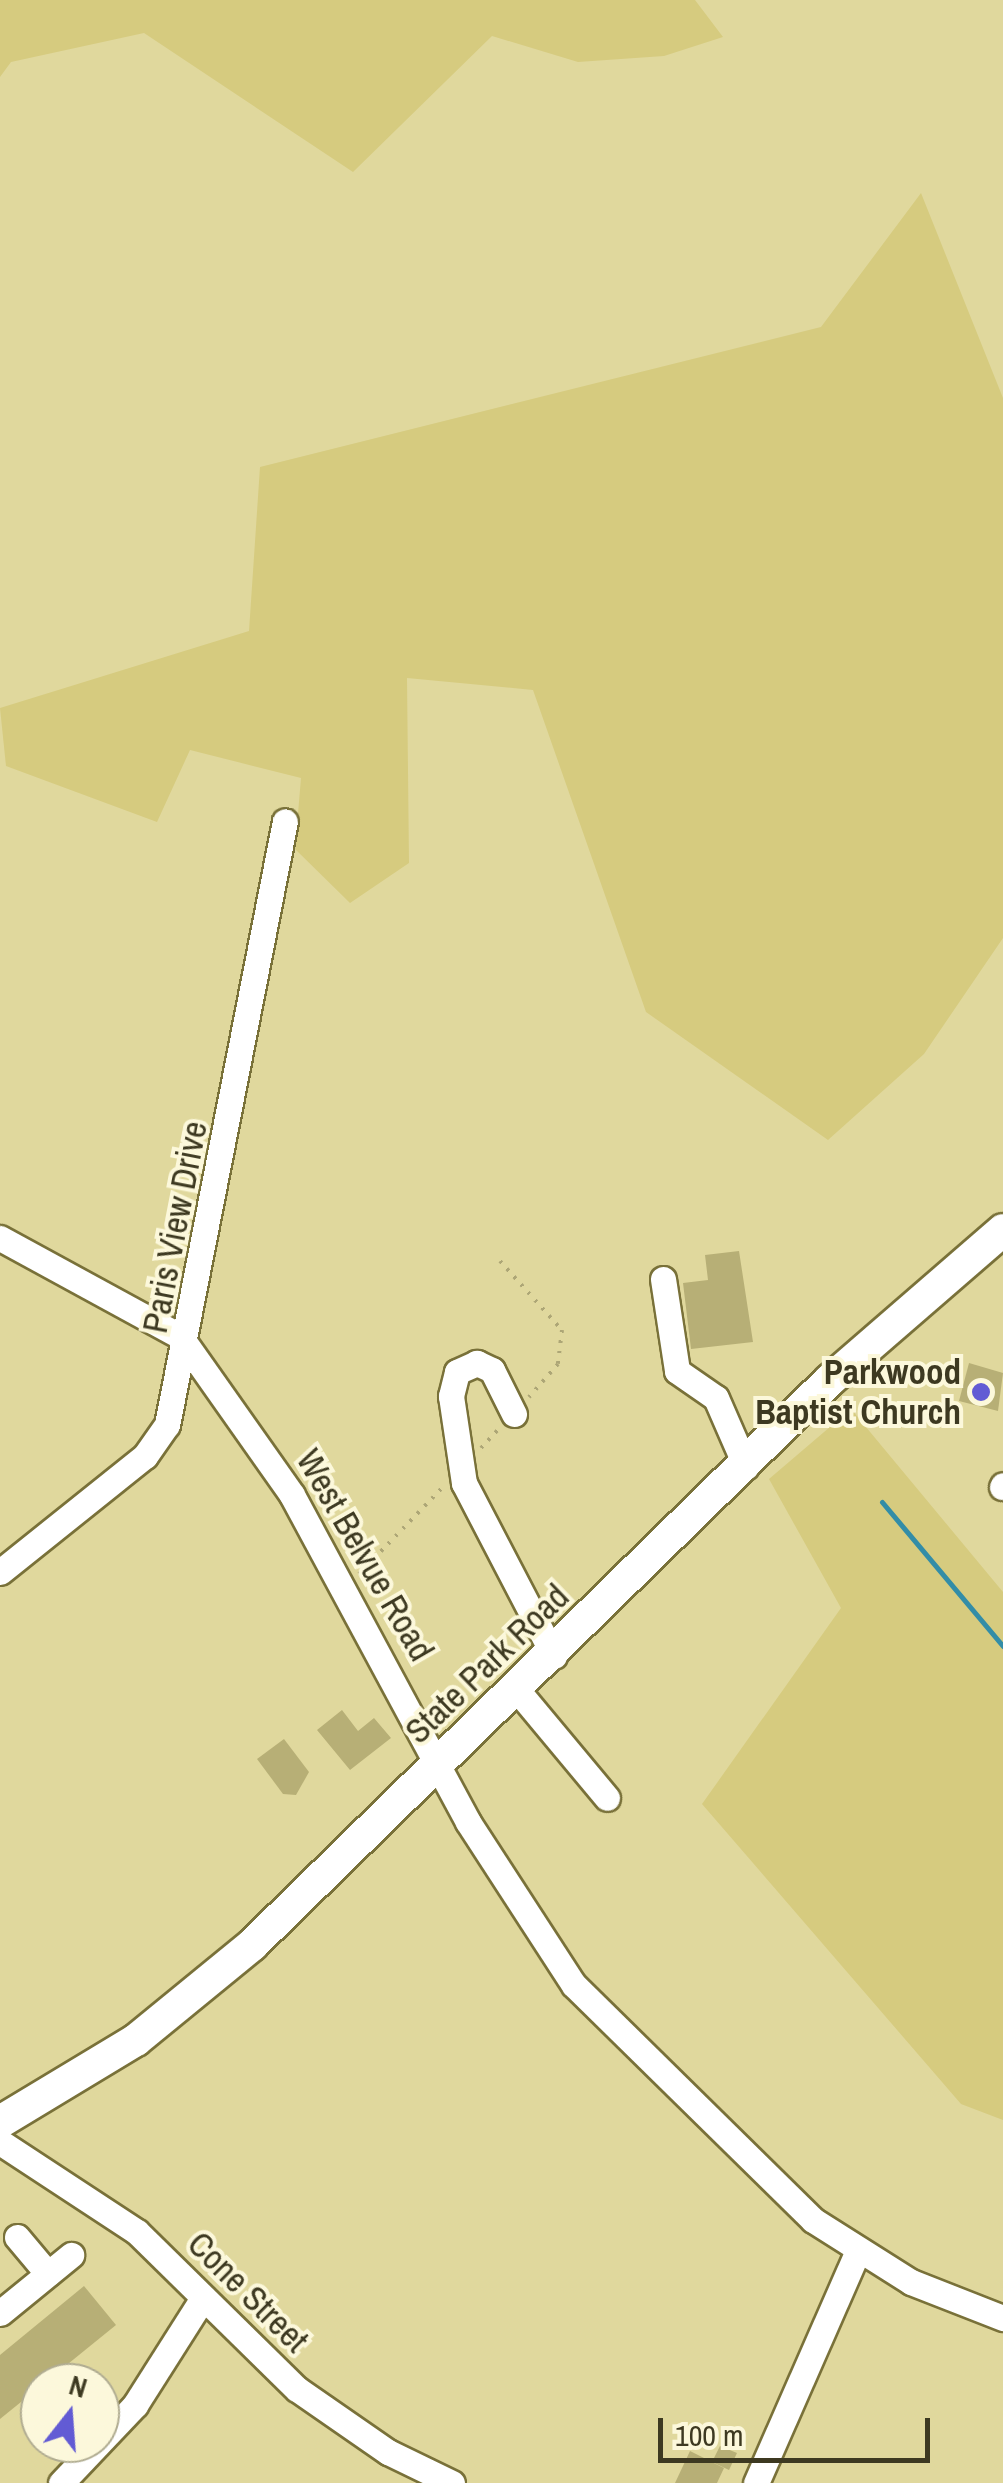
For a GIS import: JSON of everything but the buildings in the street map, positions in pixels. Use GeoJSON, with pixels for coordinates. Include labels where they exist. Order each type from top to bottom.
{"type":"FeatureCollection","features":[{"type":"Feature","properties":{"kind":"main road","name":"State Park Road"},"geometry":{"type":"LineString","coordinates":[[0,2122],[185,2002],[441,1766],[746,1466],[1003,1230]]}},
{"type":"Feature","properties":{"kind":"street","name":"Paris View Drive"},"geometry":{"type":"LineString","coordinates":[[0,1572],[154,1446],[187,1346],[286,821]]}},
{"type":"Feature","properties":{"kind":"street","name":"West Belvue Road"},"geometry":{"type":"LineString","coordinates":[[0,1238],[161,1321],[187,1346],[292,1495],[516,1904],[574,1985],[766,2178],[858,2252],[1003,2318]]}},
{"type":"Feature","properties":{"kind":"street"},"geometry":{"type":"LineString","coordinates":[[663,1280],[677,1372],[716,1398],[746,1466]]}},
{"type":"Feature","properties":{"kind":"street"},"geometry":{"type":"LineString","coordinates":[[514,1414],[492,1370],[477,1363],[457,1372],[451,1396],[464,1484],[554,1656]]}},
{"type":"Feature","properties":{"kind":"street"},"geometry":{"type":"LineString","coordinates":[[518,1691],[607,1798]]}},
{"type":"Feature","properties":{"kind":"street","name":"Cone Street"},"geometry":{"type":"LineString","coordinates":[[0,2142],[138,2232],[203,2298],[335,2417],[452,2483]]}},
{"type":"Feature","properties":{"kind":"street"},"geometry":{"type":"LineString","coordinates":[[17,2237],[48,2274]]}},
{"type":"Feature","properties":{"kind":"street"},"geometry":{"type":"LineString","coordinates":[[756,2483],[858,2252]]}},
{"type":"Feature","properties":{"kind":"street"},"geometry":{"type":"LineString","coordinates":[[0,2313],[71,2256]]}},
{"type":"Feature","properties":{"kind":"street"},"geometry":{"type":"LineString","coordinates":[[61,2483],[135,2405],[203,2298]]}},
{"type":"Feature","properties":{"kind":"shaded area"},"geometry":{"type":"Polygon","coordinates":[[[0,0],[695,0],[723,37],[664,56],[578,62],[492,36],[353,172],[144,33],[11,62],[0,77],[0,0]]]}},
{"type":"Feature","properties":{"kind":"shaded area"},"geometry":{"type":"Polygon","coordinates":[[[921,193],[1003,398],[1003,938],[924,1054],[828,1140],[646,1012],[533,690],[407,678],[409,863],[350,903],[295,849],[301,778],[190,750],[157,822],[6,766],[0,708],[249,631],[260,467],[821,327],[921,193]]]}},
{"type":"Feature","properties":{"kind":"shaded area"},"geometry":{"type":"Polygon","coordinates":[[[851,1409],[1003,1592],[1003,2120],[961,2104],[702,1804],[841,1608],[769,1479],[851,1409]]]}},
{"type":"Feature","properties":{"kind":"waterway"},"geometry":{"type":"LineString","coordinates":[[882,1502],[1003,1646]]}},
{"type":"Feature","properties":{"kind":"place","name":"Parkwood Baptist Church"},"geometry":{"type":"Point","coordinates":[981,1392]}}]}
